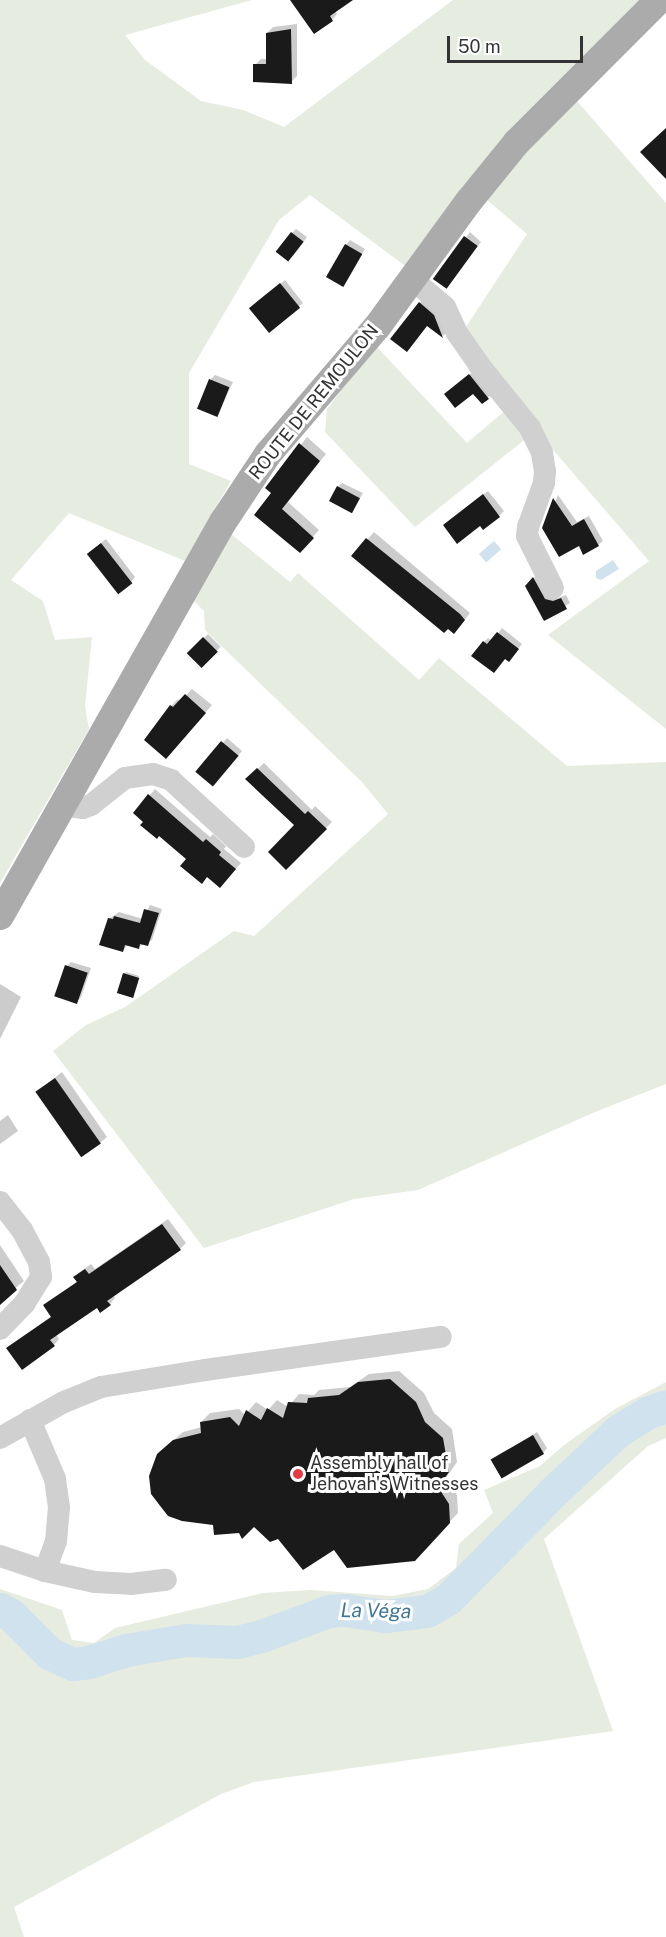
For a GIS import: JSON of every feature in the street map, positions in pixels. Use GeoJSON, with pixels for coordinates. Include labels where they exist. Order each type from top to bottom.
{"type":"FeatureCollection","features":[{"type":"Feature","properties":{"kind":"main road","name":"ROUTE DE REMOULON"},"geometry":{"type":"LineString","coordinates":[[0,916],[250,480],[413,280],[470,201],[517,142],[659,0]]}},
{"type":"Feature","properties":{"kind":"lane"},"geometry":{"type":"LineString","coordinates":[[413,280],[445,307],[457,333],[479,365],[530,428],[542,453],[544,483],[527,536],[553,588]]}},
{"type":"Feature","properties":{"kind":"lane"},"geometry":{"type":"LineString","coordinates":[[62,806],[83,808],[91,805],[125,778],[153,774],[171,780],[244,847]]}},
{"type":"Feature","properties":{"kind":"lane"},"geometry":{"type":"LineString","coordinates":[[0,1202],[22,1230],[39,1262],[40,1277],[25,1303],[0,1329]]}},
{"type":"Feature","properties":{"kind":"lane"},"geometry":{"type":"LineString","coordinates":[[0,1438],[30,1419],[101,1387],[441,1337]]}},
{"type":"Feature","properties":{"kind":"lane"},"geometry":{"type":"LineString","coordinates":[[30,1419],[55,1479],[59,1507],[56,1541],[45,1571]]}},
{"type":"Feature","properties":{"kind":"lane"},"geometry":{"type":"LineString","coordinates":[[0,1556],[45,1571],[114,1584],[166,1580]]}},
{"type":"Feature","properties":{"kind":"shaded area"},"geometry":{"type":"Polygon","coordinates":[[[0,0],[252,0],[125,35],[145,60],[201,101],[243,110],[284,127],[453,0],[641,0],[408,268],[310,195],[279,220],[189,373],[189,464],[231,481],[185,561],[69,513],[11,580],[43,601],[55,640],[92,637],[85,706],[89,729],[0,883],[0,0]]]}},
{"type":"Feature","properties":{"kind":"shaded area"},"geometry":{"type":"Polygon","coordinates":[[[576,100],[666,203],[666,729],[548,635],[649,561],[536,430],[464,330],[527,234],[487,200],[530,145],[576,100]]]}},
{"type":"Feature","properties":{"kind":"shaded area"},"geometry":{"type":"Polygon","coordinates":[[[375,345],[467,443],[507,409],[528,437],[415,527],[325,432],[327,409],[375,345]]]}},
{"type":"Feature","properties":{"kind":"shaded area"},"geometry":{"type":"Polygon","coordinates":[[[231,534],[290,582],[298,573],[419,680],[439,658],[567,766],[666,762],[666,1084],[595,1112],[418,1190],[354,1199],[204,1248],[53,1051],[86,1025],[125,1007],[234,931],[254,936],[388,814],[362,782],[205,630],[204,611],[193,600],[231,534]]]}},
{"type":"Feature","properties":{"kind":"shaded area"},"geometry":{"type":"Polygon","coordinates":[[[666,1382],[666,1438],[648,1446],[544,1539],[613,1731],[254,1782],[221,1794],[14,1907],[24,1937],[0,1937],[0,1589],[62,1610],[72,1640],[94,1643],[115,1628],[263,1593],[310,1590],[393,1596],[428,1589],[456,1568],[459,1544],[493,1513],[484,1490],[540,1466],[564,1445],[615,1409],[666,1382]]]}},
{"type":"Feature","properties":{"kind":"water"},"geometry":{"type":"Polygon","coordinates":[[[494,541],[501,549],[486,562],[479,554],[494,541]]]}},
{"type":"Feature","properties":{"kind":"water"},"geometry":{"type":"Polygon","coordinates":[[[613,560],[619,569],[601,580],[596,578],[596,571],[613,560]]]}},
{"type":"Feature","properties":{"kind":"building"},"geometry":{"type":"Polygon","coordinates":[[[290,0],[353,0],[330,16],[333,21],[314,34],[290,0]]]}},
{"type":"Feature","properties":{"kind":"building"},"geometry":{"type":"Polygon","coordinates":[[[291,29],[292,84],[253,82],[253,64],[266,64],[266,33],[291,29]]]}},
{"type":"Feature","properties":{"kind":"building"},"geometry":{"type":"Polygon","coordinates":[[[666,128],[666,179],[640,152],[666,128]]]}},
{"type":"Feature","properties":{"kind":"building"},"geometry":{"type":"Polygon","coordinates":[[[291,232],[304,242],[288,262],[276,252],[291,232]]]}},
{"type":"Feature","properties":{"kind":"building"},"geometry":{"type":"Polygon","coordinates":[[[464,236],[478,246],[447,289],[433,279],[464,236]]]}},
{"type":"Feature","properties":{"kind":"building"},"geometry":{"type":"Polygon","coordinates":[[[345,244],[362,254],[343,287],[326,277],[345,244]]]}},
{"type":"Feature","properties":{"kind":"building"},"geometry":{"type":"Polygon","coordinates":[[[280,283],[300,308],[269,333],[249,308],[280,283]]]}},
{"type":"Feature","properties":{"kind":"building"},"geometry":{"type":"Polygon","coordinates":[[[419,302],[434,315],[443,338],[427,326],[407,352],[390,339],[419,302]]]}},
{"type":"Feature","properties":{"kind":"building"},"geometry":{"type":"Polygon","coordinates":[[[469,374],[489,399],[482,404],[473,394],[455,408],[444,394],[469,374]]]}},
{"type":"Feature","properties":{"kind":"building"},"geometry":{"type":"Polygon","coordinates":[[[209,379],[229,387],[217,417],[197,409],[209,379]]]}},
{"type":"Feature","properties":{"kind":"building"},"geometry":{"type":"Polygon","coordinates":[[[299,443],[320,461],[282,509],[314,538],[300,553],[254,515],[271,493],[265,488],[299,443]]]}},
{"type":"Feature","properties":{"kind":"building"},"geometry":{"type":"Polygon","coordinates":[[[337,486],[360,498],[352,513],[329,501],[337,486]]]}},
{"type":"Feature","properties":{"kind":"building"},"geometry":{"type":"Polygon","coordinates":[[[483,494],[500,517],[483,530],[480,526],[457,544],[443,525],[483,494]]]}},
{"type":"Feature","properties":{"kind":"building"},"geometry":{"type":"Polygon","coordinates":[[[553,498],[572,526],[584,519],[599,546],[583,555],[579,546],[559,557],[542,528],[553,498]]]}},
{"type":"Feature","properties":{"kind":"building"},"geometry":{"type":"Polygon","coordinates":[[[366,538],[460,614],[465,620],[454,634],[448,629],[444,633],[351,556],[366,538]]]}},
{"type":"Feature","properties":{"kind":"building"},"geometry":{"type":"Polygon","coordinates":[[[101,543],[132,583],[118,594],[87,554],[101,543]]]}},
{"type":"Feature","properties":{"kind":"building"},"geometry":{"type":"Polygon","coordinates":[[[533,577],[545,599],[553,601],[561,598],[567,609],[544,621],[525,586],[533,577]]]}},
{"type":"Feature","properties":{"kind":"building"},"geometry":{"type":"Polygon","coordinates":[[[497,632],[519,649],[509,662],[505,659],[494,673],[471,656],[483,641],[487,644],[497,632]]]}},
{"type":"Feature","properties":{"kind":"building"},"geometry":{"type":"Polygon","coordinates":[[[203,637],[218,652],[202,668],[187,653],[203,637]]]}},
{"type":"Feature","properties":{"kind":"building"},"geometry":{"type":"Polygon","coordinates":[[[185,694],[206,713],[166,759],[144,740],[170,705],[173,707],[185,694]]]}},
{"type":"Feature","properties":{"kind":"building"},"geometry":{"type":"Polygon","coordinates":[[[221,741],[239,756],[213,786],[195,772],[221,741]]]}},
{"type":"Feature","properties":{"kind":"building"},"geometry":{"type":"Polygon","coordinates":[[[257,768],[305,814],[308,811],[327,829],[286,870],[268,852],[294,825],[245,779],[257,768]]]}},
{"type":"Feature","properties":{"kind":"building"},"geometry":{"type":"Polygon","coordinates":[[[148,794],[203,842],[206,839],[221,852],[219,855],[236,869],[220,888],[207,877],[202,884],[180,866],[186,859],[159,836],[157,839],[140,825],[143,822],[133,813],[148,794]]]}},
{"type":"Feature","properties":{"kind":"building"},"geometry":{"type":"Polygon","coordinates":[[[144,909],[159,913],[148,946],[140,944],[139,949],[125,945],[123,952],[99,945],[108,918],[113,919],[114,916],[140,923],[144,909]]]}},
{"type":"Feature","properties":{"kind":"building"},"geometry":{"type":"Polygon","coordinates":[[[65,965],[88,973],[77,1004],[54,996],[65,965]]]}},
{"type":"Feature","properties":{"kind":"building"},"geometry":{"type":"Polygon","coordinates":[[[123,973],[139,978],[133,998],[117,993],[123,973]]]}},
{"type":"Feature","properties":{"kind":"building"},"geometry":{"type":"Polygon","coordinates":[[[55,1078],[101,1144],[81,1157],[35,1092],[55,1078]]]}},
{"type":"Feature","properties":{"kind":"building"},"geometry":{"type":"Polygon","coordinates":[[[162,1224],[181,1250],[107,1301],[111,1305],[100,1313],[97,1308],[50,1340],[55,1346],[22,1370],[6,1348],[51,1317],[43,1305],[77,1282],[73,1277],[85,1269],[89,1274],[162,1224]]]}},
{"type":"Feature","properties":{"kind":"building"},"geometry":{"type":"Polygon","coordinates":[[[0,1265],[17,1290],[0,1305],[0,1265]]]}},
{"type":"Feature","properties":{"kind":"building","name":"Assembly hall of Jehovah's Witnesses"},"geometry":{"type":"Polygon","coordinates":[[[390,1379],[416,1402],[425,1422],[443,1438],[449,1472],[438,1487],[449,1504],[450,1523],[415,1561],[347,1568],[334,1550],[303,1570],[278,1539],[270,1542],[254,1527],[242,1539],[239,1533],[214,1535],[213,1525],[182,1521],[168,1516],[151,1494],[149,1476],[157,1454],[173,1440],[201,1433],[200,1422],[230,1417],[239,1426],[246,1410],[261,1420],[267,1408],[283,1418],[288,1402],[307,1403],[308,1398],[339,1395],[358,1382],[390,1379]]]}},
{"type":"Feature","properties":{"kind":"building"},"geometry":{"type":"Polygon","coordinates":[[[533,1435],[544,1454],[502,1479],[491,1460],[533,1435]]]}},
{"type":"Feature","properties":{"kind":"waterway","name":"La Véga"},"geometry":{"type":"LineString","coordinates":[[0,1609],[11,1615],[49,1653],[73,1664],[89,1662],[126,1650],[186,1640],[237,1642],[261,1636],[329,1611],[345,1610],[385,1616],[427,1611],[448,1599],[553,1492],[618,1431],[649,1412],[666,1406]]}},
{"type":"Feature","properties":{"kind":"place","name":"Assembly hall of Jehovah's Witnesses"},"geometry":{"type":"Point","coordinates":[298,1474]}}]}
